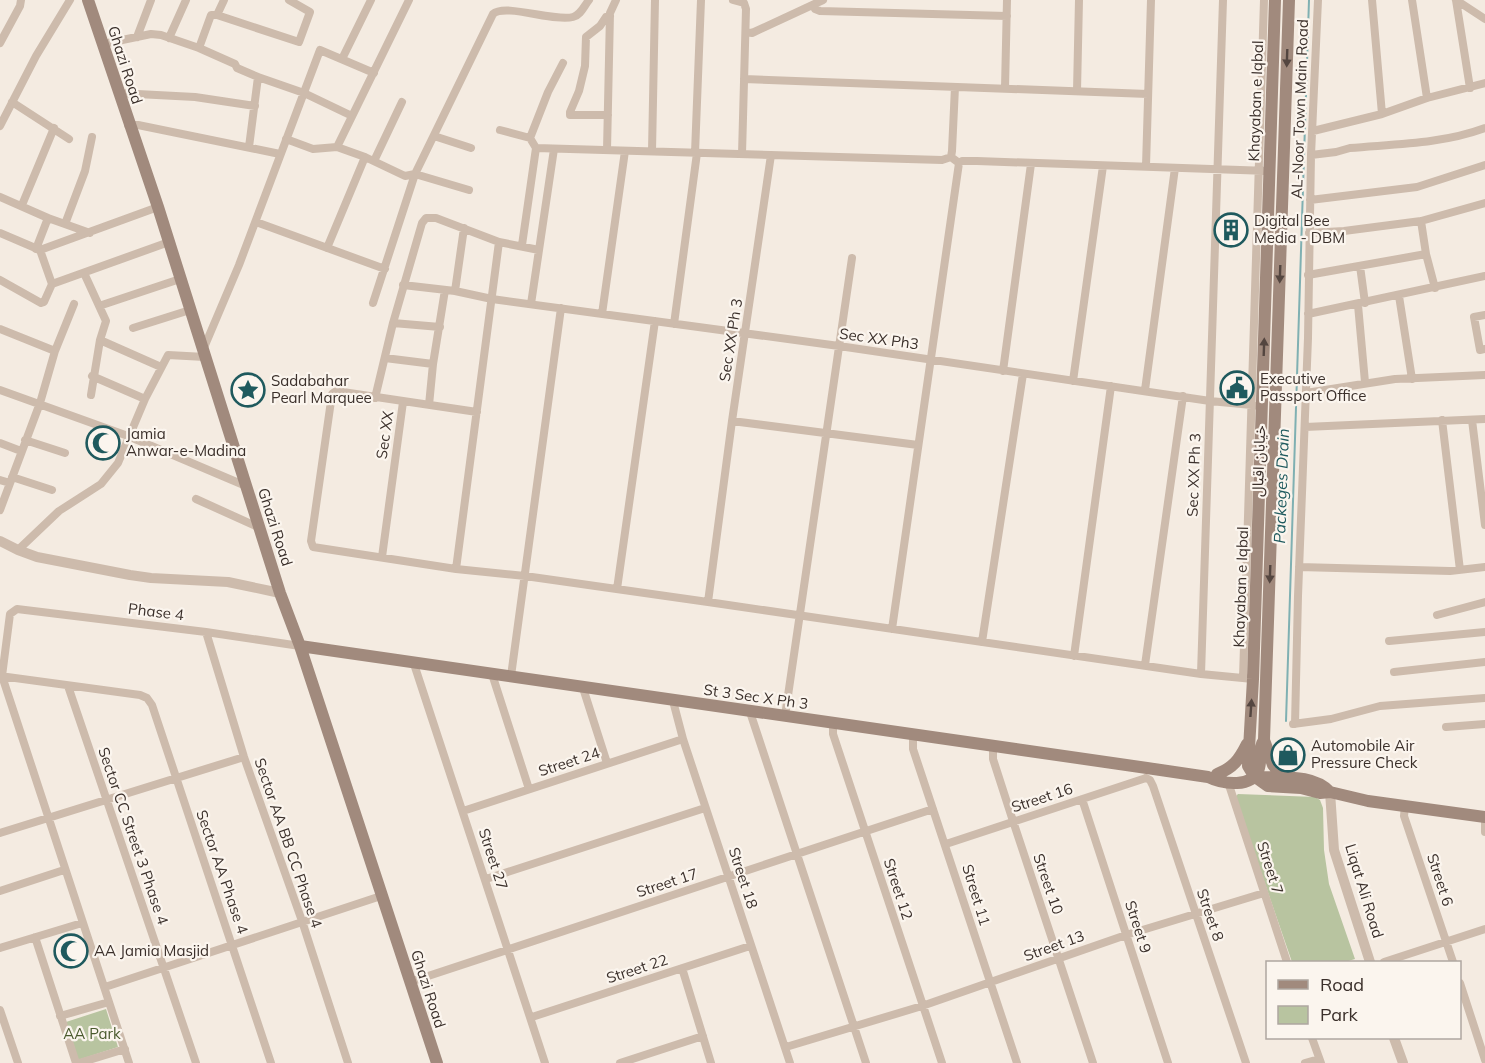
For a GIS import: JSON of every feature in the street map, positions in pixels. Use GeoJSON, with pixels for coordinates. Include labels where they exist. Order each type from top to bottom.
{"type":"FeatureCollection","features":[{"type":"Feature","properties":{"kind":"main road","name":"Ghazi Road"},"geometry":{"type":"LineString","coordinates":[[88,0],[128,125],[158,207],[280,593],[300,646],[437,1063]]}},
{"type":"Feature","properties":{"kind":"main road","name":"Khayaban e Iqbal"},"geometry":{"type":"LineString","coordinates":[[1254,776],[1248,766],[1248,678],[1256,405],[1265,311],[1264,171],[1275,0]]}},
{"type":"Feature","properties":{"kind":"main road","name":"خیابان اقبال"},"geometry":{"type":"LineString","coordinates":[[1254,776],[1259,768],[1261,745],[1264,740],[1289,0]]}},
{"type":"Feature","properties":{"kind":"main road"},"geometry":{"type":"LineString","coordinates":[[1265,311],[1279,312]]}},
{"type":"Feature","properties":{"kind":"main road","name":"St 3 Sec X Ph 3"},"geometry":{"type":"LineString","coordinates":[[300,646],[833,723],[1147,773],[1254,776]]}},
{"type":"Feature","properties":{"kind":"main road"},"geometry":{"type":"LineString","coordinates":[[1213,776],[1235,764],[1249,740]]}},
{"type":"Feature","properties":{"kind":"main road"},"geometry":{"type":"LineString","coordinates":[[1264,740],[1278,781]]}},
{"type":"Feature","properties":{"kind":"main road","name":"St 3 Sec X Ph 3"},"geometry":{"type":"LineString","coordinates":[[1213,776],[1216,781],[1228,782],[1246,782],[1254,776]]}},
{"type":"Feature","properties":{"kind":"main road"},"geometry":{"type":"LineString","coordinates":[[1254,776],[1320,793],[1330,792],[1368,801],[1485,817]]}},
{"type":"Feature","properties":{"kind":"main road"},"geometry":{"type":"LineString","coordinates":[[1228,782],[1244,789],[1268,790],[1278,781]]}},
{"type":"Feature","properties":{"kind":"street"},"geometry":{"type":"LineString","coordinates":[[0,43],[21,0]]}},
{"type":"Feature","properties":{"kind":"street"},"geometry":{"type":"LineString","coordinates":[[0,126],[36,56],[70,0]]}},
{"type":"Feature","properties":{"kind":"street"},"geometry":{"type":"LineString","coordinates":[[137,37],[151,0]]}},
{"type":"Feature","properties":{"kind":"street"},"geometry":{"type":"LineString","coordinates":[[169,38],[186,0]]}},
{"type":"Feature","properties":{"kind":"street"},"geometry":{"type":"LineString","coordinates":[[217,15],[224,0]]}},
{"type":"Feature","properties":{"kind":"street"},"geometry":{"type":"LineString","coordinates":[[199,48],[211,15],[299,42],[310,12],[289,0]]}},
{"type":"Feature","properties":{"kind":"street"},"geometry":{"type":"LineString","coordinates":[[342,59],[371,0]]}},
{"type":"Feature","properties":{"kind":"street"},"geometry":{"type":"LineString","coordinates":[[337,147],[409,0]]}},
{"type":"Feature","properties":{"kind":"street"},"geometry":{"type":"LineString","coordinates":[[373,303],[415,174],[489,21],[496,11],[573,17],[580,13],[589,0]]}},
{"type":"Feature","properties":{"kind":"street"},"geometry":{"type":"LineString","coordinates":[[607,150],[610,16],[611,8],[616,0]]}},
{"type":"Feature","properties":{"kind":"street"},"geometry":{"type":"LineString","coordinates":[[652,151],[655,0]]}},
{"type":"Feature","properties":{"kind":"street"},"geometry":{"type":"LineString","coordinates":[[674,324],[696,153],[701,0]]}},
{"type":"Feature","properties":{"kind":"street"},"geometry":{"type":"LineString","coordinates":[[733,0],[746,5],[742,154]]}},
{"type":"Feature","properties":{"kind":"street"},"geometry":{"type":"LineString","coordinates":[[746,32],[752,33],[823,0]]}},
{"type":"Feature","properties":{"kind":"street"},"geometry":{"type":"LineString","coordinates":[[1005,88],[1007,0]]}},
{"type":"Feature","properties":{"kind":"street"},"geometry":{"type":"LineString","coordinates":[[1077,91],[1079,0]]}},
{"type":"Feature","properties":{"kind":"street"},"geometry":{"type":"LineString","coordinates":[[1146,166],[1151,0]]}},
{"type":"Feature","properties":{"kind":"street","name":"Sec XX Ph 3"},"geometry":{"type":"LineString","coordinates":[[1201,674],[1223,0]]}},
{"type":"Feature","properties":{"kind":"street"},"geometry":{"type":"LineString","coordinates":[[1256,405],[1264,171],[1264,0]]}},
{"type":"Feature","properties":{"kind":"street","name":"AL-Noor Town Main Road"},"geometry":{"type":"LineString","coordinates":[[1318,0],[1311,155],[1305,427],[1294,724],[1331,719],[1380,706],[1485,699]]}},
{"type":"Feature","properties":{"kind":"street"},"geometry":{"type":"LineString","coordinates":[[1372,0],[1382,114]]}},
{"type":"Feature","properties":{"kind":"street"},"geometry":{"type":"LineString","coordinates":[[1412,0],[1427,98]]}},
{"type":"Feature","properties":{"kind":"street"},"geometry":{"type":"LineString","coordinates":[[1470,88],[1456,0],[1485,19]]}},
{"type":"Feature","properties":{"kind":"street"},"geometry":{"type":"LineString","coordinates":[[813,5],[820,11],[1007,16]]}},
{"type":"Feature","properties":{"kind":"street"},"geometry":{"type":"LineString","coordinates":[[608,115],[575,116],[570,115],[570,112],[579,91],[585,66],[586,37],[600,26],[606,17],[610,16]]}},
{"type":"Feature","properties":{"kind":"street"},"geometry":{"type":"LineString","coordinates":[[0,21],[9,27]]}},
{"type":"Feature","properties":{"kind":"street"},"geometry":{"type":"LineString","coordinates":[[103,44],[151,34],[169,38],[199,48],[235,64],[237,68],[304,93],[352,116]]}},
{"type":"Feature","properties":{"kind":"street"},"geometry":{"type":"LineString","coordinates":[[18,550],[59,511],[102,484],[118,463],[145,399],[168,355],[204,353],[320,50],[374,73]]}},
{"type":"Feature","properties":{"kind":"street"},"geometry":{"type":"LineString","coordinates":[[530,138],[563,63]]}},
{"type":"Feature","properties":{"kind":"street"},"geometry":{"type":"LineString","coordinates":[[249,147],[258,77]]}},
{"type":"Feature","properties":{"kind":"street"},"geometry":{"type":"LineString","coordinates":[[744,80],[1148,94]]}},
{"type":"Feature","properties":{"kind":"street"},"geometry":{"type":"LineString","coordinates":[[1313,131],[1382,114],[1427,98],[1485,83]]}},
{"type":"Feature","properties":{"kind":"street"},"geometry":{"type":"LineString","coordinates":[[951,157],[955,87]]}},
{"type":"Feature","properties":{"kind":"street"},"geometry":{"type":"LineString","coordinates":[[118,93],[195,97],[255,106]]}},
{"type":"Feature","properties":{"kind":"street"},"geometry":{"type":"LineString","coordinates":[[12,102],[69,139]]}},
{"type":"Feature","properties":{"kind":"street"},"geometry":{"type":"LineString","coordinates":[[374,161],[402,102]]}},
{"type":"Feature","properties":{"kind":"street"},"geometry":{"type":"LineString","coordinates":[[128,125],[280,154]]}},
{"type":"Feature","properties":{"kind":"street"},"geometry":{"type":"LineString","coordinates":[[22,205],[54,128]]}},
{"type":"Feature","properties":{"kind":"street"},"geometry":{"type":"LineString","coordinates":[[1311,155],[1350,148],[1446,139],[1467,135],[1485,128]]}},
{"type":"Feature","properties":{"kind":"street"},"geometry":{"type":"LineString","coordinates":[[500,130],[530,138],[536,148],[522,245]]}},
{"type":"Feature","properties":{"kind":"street"},"geometry":{"type":"LineString","coordinates":[[434,136],[471,148]]}},
{"type":"Feature","properties":{"kind":"street"},"geometry":{"type":"LineString","coordinates":[[65,224],[85,171],[92,137]]}},
{"type":"Feature","properties":{"kind":"street"},"geometry":{"type":"LineString","coordinates":[[286,139],[313,149],[337,147],[405,176],[415,174],[469,190]]}},
{"type":"Feature","properties":{"kind":"street"},"geometry":{"type":"LineString","coordinates":[[536,148],[942,160],[951,157]]}},
{"type":"Feature","properties":{"kind":"street"},"geometry":{"type":"LineString","coordinates":[[531,304],[554,149]]}},
{"type":"Feature","properties":{"kind":"street"},"geometry":{"type":"LineString","coordinates":[[602,314],[625,151]]}},
{"type":"Feature","properties":{"kind":"street","name":"Sec XX Ph 3"},"geometry":{"type":"LineString","coordinates":[[708,602],[771,155]]}},
{"type":"Feature","properties":{"kind":"street"},"geometry":{"type":"LineString","coordinates":[[327,248],[364,157]]}},
{"type":"Feature","properties":{"kind":"street"},"geometry":{"type":"LineString","coordinates":[[951,157],[959,164]]}},
{"type":"Feature","properties":{"kind":"street"},"geometry":{"type":"LineString","coordinates":[[892,629],[959,164],[962,161],[977,161],[1264,171]]}},
{"type":"Feature","properties":{"kind":"street"},"geometry":{"type":"LineString","coordinates":[[1003,371],[1031,164]]}},
{"type":"Feature","properties":{"kind":"street"},"geometry":{"type":"LineString","coordinates":[[1310,200],[1418,187],[1485,165]]}},
{"type":"Feature","properties":{"kind":"street"},"geometry":{"type":"LineString","coordinates":[[1072,381],[1103,166]]}},
{"type":"Feature","properties":{"kind":"street"},"geometry":{"type":"LineString","coordinates":[[1145,390],[1175,168]]}},
{"type":"Feature","properties":{"kind":"street"},"geometry":{"type":"LineString","coordinates":[[0,197],[90,233]]}},
{"type":"Feature","properties":{"kind":"street"},"geometry":{"type":"LineString","coordinates":[[1309,232],[1344,231],[1421,221],[1485,203]]}},
{"type":"Feature","properties":{"kind":"street"},"geometry":{"type":"LineString","coordinates":[[0,233],[38,250],[158,207]]}},
{"type":"Feature","properties":{"kind":"street"},"geometry":{"type":"LineString","coordinates":[[0,280],[41,303],[46,299],[52,284],[38,250],[48,218]]}},
{"type":"Feature","properties":{"kind":"street"},"geometry":{"type":"LineString","coordinates":[[375,398],[403,285],[422,223],[426,218],[436,218],[499,242],[539,250]]}},
{"type":"Feature","properties":{"kind":"street"},"geometry":{"type":"LineString","coordinates":[[1421,221],[1426,254],[1435,288]]}},
{"type":"Feature","properties":{"kind":"street"},"geometry":{"type":"LineString","coordinates":[[256,222],[385,269]]}},
{"type":"Feature","properties":{"kind":"street"},"geometry":{"type":"LineString","coordinates":[[429,405],[440,327],[464,228]]}},
{"type":"Feature","properties":{"kind":"street"},"geometry":{"type":"LineString","coordinates":[[52,284],[169,242]]}},
{"type":"Feature","properties":{"kind":"street"},"geometry":{"type":"LineString","coordinates":[[456,569],[499,242]]}},
{"type":"Feature","properties":{"kind":"street"},"geometry":{"type":"LineString","coordinates":[[1308,275],[1426,254]]}},
{"type":"Feature","properties":{"kind":"street"},"geometry":{"type":"LineString","coordinates":[[785,716],[852,258]]}},
{"type":"Feature","properties":{"kind":"street"},"geometry":{"type":"LineString","coordinates":[[1360,267],[1365,382]]}},
{"type":"Feature","properties":{"kind":"street"},"geometry":{"type":"LineString","coordinates":[[84,273],[106,321],[92,376],[91,395]]}},
{"type":"Feature","properties":{"kind":"street"},"geometry":{"type":"LineString","coordinates":[[1308,314],[1485,276]]}},
{"type":"Feature","properties":{"kind":"street"},"geometry":{"type":"LineString","coordinates":[[99,306],[180,279]]}},
{"type":"Feature","properties":{"kind":"street","name":"Sec XX Ph3"},"geometry":{"type":"LineString","coordinates":[[403,285],[1210,401],[1256,405]]}},
{"type":"Feature","properties":{"kind":"street"},"geometry":{"type":"LineString","coordinates":[[1399,296],[1412,379]]}},
{"type":"Feature","properties":{"kind":"street"},"geometry":{"type":"LineString","coordinates":[[0,510],[40,403],[55,351],[74,304]]}},
{"type":"Feature","properties":{"kind":"street"},"geometry":{"type":"LineString","coordinates":[[511,676],[561,308]]}},
{"type":"Feature","properties":{"kind":"street"},"geometry":{"type":"LineString","coordinates":[[133,328],[190,310]]}},
{"type":"Feature","properties":{"kind":"street"},"geometry":{"type":"LineString","coordinates":[[1485,315],[1474,317],[1480,350],[1485,349]]}},
{"type":"Feature","properties":{"kind":"street"},"geometry":{"type":"LineString","coordinates":[[617,589],[655,321]]}},
{"type":"Feature","properties":{"kind":"street"},"geometry":{"type":"LineString","coordinates":[[393,323],[440,327]]}},
{"type":"Feature","properties":{"kind":"street"},"geometry":{"type":"LineString","coordinates":[[0,329],[55,351]]}},
{"type":"Feature","properties":{"kind":"street"},"geometry":{"type":"LineString","coordinates":[[100,340],[161,367]]}},
{"type":"Feature","properties":{"kind":"street"},"geometry":{"type":"LineString","coordinates":[[384,358],[433,364]]}},
{"type":"Feature","properties":{"kind":"street"},"geometry":{"type":"LineString","coordinates":[[982,642],[1023,374]]}},
{"type":"Feature","properties":{"kind":"street"},"geometry":{"type":"LineString","coordinates":[[1306,393],[1365,382],[1485,375]]}},
{"type":"Feature","properties":{"kind":"street"},"geometry":{"type":"LineString","coordinates":[[92,376],[145,399]]}},
{"type":"Feature","properties":{"kind":"street"},"geometry":{"type":"LineString","coordinates":[[1074,656],[1111,386]]}},
{"type":"Feature","properties":{"kind":"street"},"geometry":{"type":"LineString","coordinates":[[0,390],[128,436],[246,486]]}},
{"type":"Feature","properties":{"kind":"street","name":"Sec XX"},"geometry":{"type":"LineString","coordinates":[[336,392],[404,402],[381,557],[313,547],[311,541],[332,394],[336,392]]}},
{"type":"Feature","properties":{"kind":"street","name":"Sec XX Ph 3"},"geometry":{"type":"LineString","coordinates":[[1145,665],[1183,396]]}},
{"type":"Feature","properties":{"kind":"street"},"geometry":{"type":"LineString","coordinates":[[404,402],[477,412]]}},
{"type":"Feature","properties":{"kind":"street"},"geometry":{"type":"LineString","coordinates":[[1305,427],[1485,419]]}},
{"type":"Feature","properties":{"kind":"street"},"geometry":{"type":"LineString","coordinates":[[1442,420],[1460,570]]}},
{"type":"Feature","properties":{"kind":"street"},"geometry":{"type":"LineString","coordinates":[[1472,420],[1485,525]]}},
{"type":"Feature","properties":{"kind":"street"},"geometry":{"type":"LineString","coordinates":[[732,421],[918,446]]}},
{"type":"Feature","properties":{"kind":"street"},"geometry":{"type":"LineString","coordinates":[[25,440],[65,453]]}},
{"type":"Feature","properties":{"kind":"street"},"geometry":{"type":"LineString","coordinates":[[0,443],[21,451]]}},
{"type":"Feature","properties":{"kind":"street"},"geometry":{"type":"LineString","coordinates":[[0,480],[11,480],[52,490]]}},
{"type":"Feature","properties":{"kind":"street"},"geometry":{"type":"LineString","coordinates":[[195,500],[260,528]]}},
{"type":"Feature","properties":{"kind":"street"},"geometry":{"type":"LineString","coordinates":[[0,541],[37,556],[130,575],[228,582],[280,593]]}},
{"type":"Feature","properties":{"kind":"street"},"geometry":{"type":"LineString","coordinates":[[381,557],[1201,674],[1248,678]]}},
{"type":"Feature","properties":{"kind":"street"},"geometry":{"type":"LineString","coordinates":[[1299,567],[1460,570],[1485,567]]}},
{"type":"Feature","properties":{"kind":"street"},"geometry":{"type":"LineString","coordinates":[[1437,615],[1485,602]]}},
{"type":"Feature","properties":{"kind":"street","name":"Phase 4"},"geometry":{"type":"LineString","coordinates":[[1,676],[10,614],[16,609],[300,646]]}},
{"type":"Feature","properties":{"kind":"street","name":"Sector AA BB CC Phase 4"},"geometry":{"type":"LineString","coordinates":[[206,632],[244,757],[302,921],[348,1063]]}},
{"type":"Feature","properties":{"kind":"street"},"geometry":{"type":"LineString","coordinates":[[1389,641],[1485,632]]}},
{"type":"Feature","properties":{"kind":"street"},"geometry":{"type":"LineString","coordinates":[[1394,672],[1485,662]]}},
{"type":"Feature","properties":{"kind":"street","name":"Street 27"},"geometry":{"type":"LineString","coordinates":[[414,664],[507,949],[532,1017],[545,1063]]}},
{"type":"Feature","properties":{"kind":"street"},"geometry":{"type":"LineString","coordinates":[[492,674],[529,789]]}},
{"type":"Feature","properties":{"kind":"street"},"geometry":{"type":"LineString","coordinates":[[68,686],[1,676],[129,1063]]}},
{"type":"Feature","properties":{"kind":"street","name":"Sector AA Phase 4"},"geometry":{"type":"LineString","coordinates":[[68,686],[140,695],[147,698],[152,705],[271,1063]]}},
{"type":"Feature","properties":{"kind":"street","name":"Sector CC Street 3 Phase 4"},"geometry":{"type":"LineString","coordinates":[[68,686],[196,1063]]}},
{"type":"Feature","properties":{"kind":"street"},"geometry":{"type":"LineString","coordinates":[[583,688],[607,763]]}},
{"type":"Feature","properties":{"kind":"street","name":"Street 18"},"geometry":{"type":"LineString","coordinates":[[673,701],[705,808],[790,1063]]}},
{"type":"Feature","properties":{"kind":"street"},"geometry":{"type":"LineString","coordinates":[[750,712],[866,1063]]}},
{"type":"Feature","properties":{"kind":"street","name":"Street 12"},"geometry":{"type":"LineString","coordinates":[[833,723],[832,734],[942,1063]]}},
{"type":"Feature","properties":{"kind":"street"},"geometry":{"type":"LineString","coordinates":[[1446,727],[1485,724]]}},
{"type":"Feature","properties":{"kind":"street","name":"Street 11"},"geometry":{"type":"LineString","coordinates":[[913,735],[913,749],[1017,1063]]}},
{"type":"Feature","properties":{"kind":"street","name":"Street 24"},"geometry":{"type":"LineString","coordinates":[[463,811],[683,738]]}},
{"type":"Feature","properties":{"kind":"street","name":"Street 10"},"geometry":{"type":"LineString","coordinates":[[993,747],[993,759],[1093,1063]]}},
{"type":"Feature","properties":{"kind":"street"},"geometry":{"type":"LineString","coordinates":[[0,833],[244,757]]}},
{"type":"Feature","properties":{"kind":"street","name":"Street 16"},"geometry":{"type":"LineString","coordinates":[[946,844],[1082,799],[1147,773]]}},
{"type":"Feature","properties":{"kind":"street","name":"Street 8"},"geometry":{"type":"LineString","coordinates":[[1147,773],[1246,1063]]}},
{"type":"Feature","properties":{"kind":"street","name":"Street 7"},"geometry":{"type":"LineString","coordinates":[[1228,782],[1286,961]]}},
{"type":"Feature","properties":{"kind":"street","name":"Liqat Ali Road"},"geometry":{"type":"LineString","coordinates":[[1330,792],[1334,850],[1369,961]]}},
{"type":"Feature","properties":{"kind":"street","name":"Street 9"},"geometry":{"type":"LineString","coordinates":[[1082,799],[1168,1063]]}},
{"type":"Feature","properties":{"kind":"street","name":"Street 6"},"geometry":{"type":"LineString","coordinates":[[1405,806],[1404,816],[1452,961]]}},
{"type":"Feature","properties":{"kind":"street"},"geometry":{"type":"LineString","coordinates":[[486,879],[705,808]]}},
{"type":"Feature","properties":{"kind":"street","name":"Street 17"},"geometry":{"type":"LineString","coordinates":[[410,982],[933,809]]}},
{"type":"Feature","properties":{"kind":"street"},"geometry":{"type":"LineString","coordinates":[[1485,817],[1485,832]]}},
{"type":"Feature","properties":{"kind":"street"},"geometry":{"type":"LineString","coordinates":[[0,891],[64,870]]}},
{"type":"Feature","properties":{"kind":"street","name":"Street 13"},"geometry":{"type":"LineString","coordinates":[[786,1047],[922,1006],[1126,935],[1264,893]]}},
{"type":"Feature","properties":{"kind":"street"},"geometry":{"type":"LineString","coordinates":[[105,987],[381,896]]}},
{"type":"Feature","properties":{"kind":"street"},"geometry":{"type":"LineString","coordinates":[[0,948],[82,923]]}},
{"type":"Feature","properties":{"kind":"street"},"geometry":{"type":"LineString","coordinates":[[1390,961],[1485,929]]}},
{"type":"Feature","properties":{"kind":"street"},"geometry":{"type":"LineString","coordinates":[[35,937],[77,1063],[125,1049]]}},
{"type":"Feature","properties":{"kind":"street","name":"Street 22"},"geometry":{"type":"LineString","coordinates":[[532,1017],[750,946]]}},
{"type":"Feature","properties":{"kind":"street"},"geometry":{"type":"LineString","coordinates":[[682,968],[711,1063]]}},
{"type":"Feature","properties":{"kind":"street"},"geometry":{"type":"LineString","coordinates":[[1461,986],[1485,1060]]}},
{"type":"Feature","properties":{"kind":"street"},"geometry":{"type":"LineString","coordinates":[[60,1016],[109,1002]]}},
{"type":"Feature","properties":{"kind":"street"},"geometry":{"type":"LineString","coordinates":[[0,1010],[18,1063]]}},
{"type":"Feature","properties":{"kind":"street"},"geometry":{"type":"LineString","coordinates":[[620,1063],[703,1036]]}},
{"type":"Feature","properties":{"kind":"street"},"geometry":{"type":"LineString","coordinates":[[1305,1063],[1320,1061],[1312,1039]]}},
{"type":"Feature","properties":{"kind":"street"},"geometry":{"type":"LineString","coordinates":[[1394,1039],[1403,1063]]}},
{"type":"Feature","properties":{"kind":"green space"},"geometry":{"type":"Polygon","coordinates":[[[1238,794],[1315,797],[1320,800],[1323,808],[1324,850],[1329,884],[1355,959],[1292,961],[1235,797],[1238,794]]]}},
{"type":"Feature","properties":{"kind":"green space","name":"AA Park"},"geometry":{"type":"Polygon","coordinates":[[[106,1009],[118,1047],[78,1060],[66,1022],[106,1009]]]}},
{"type":"Feature","properties":{"kind":"waterway","name":"Packeges Drain"},"geometry":{"type":"LineString","coordinates":[[1286,721],[1309,0]]}},
{"type":"Feature","properties":{"kind":"place","name":"Digital Bee Media - DBM"},"geometry":{"type":"Point","coordinates":[1231,230]}},
{"type":"Feature","properties":{"kind":"place","name":"Executive Passport Office"},"geometry":{"type":"Point","coordinates":[1237,388]}},
{"type":"Feature","properties":{"kind":"place","name":"Sadabahar Pearl Marquee"},"geometry":{"type":"Point","coordinates":[248,390]}},
{"type":"Feature","properties":{"kind":"place","name":"Jamia Anwar-e-Madina"},"geometry":{"type":"Point","coordinates":[103,443]}},
{"type":"Feature","properties":{"kind":"place","name":"Automobile Air Pressure Check"},"geometry":{"type":"Point","coordinates":[1288,755]}},
{"type":"Feature","properties":{"kind":"place","name":"AA Jamia Masjid"},"geometry":{"type":"Point","coordinates":[71,951]}}]}
